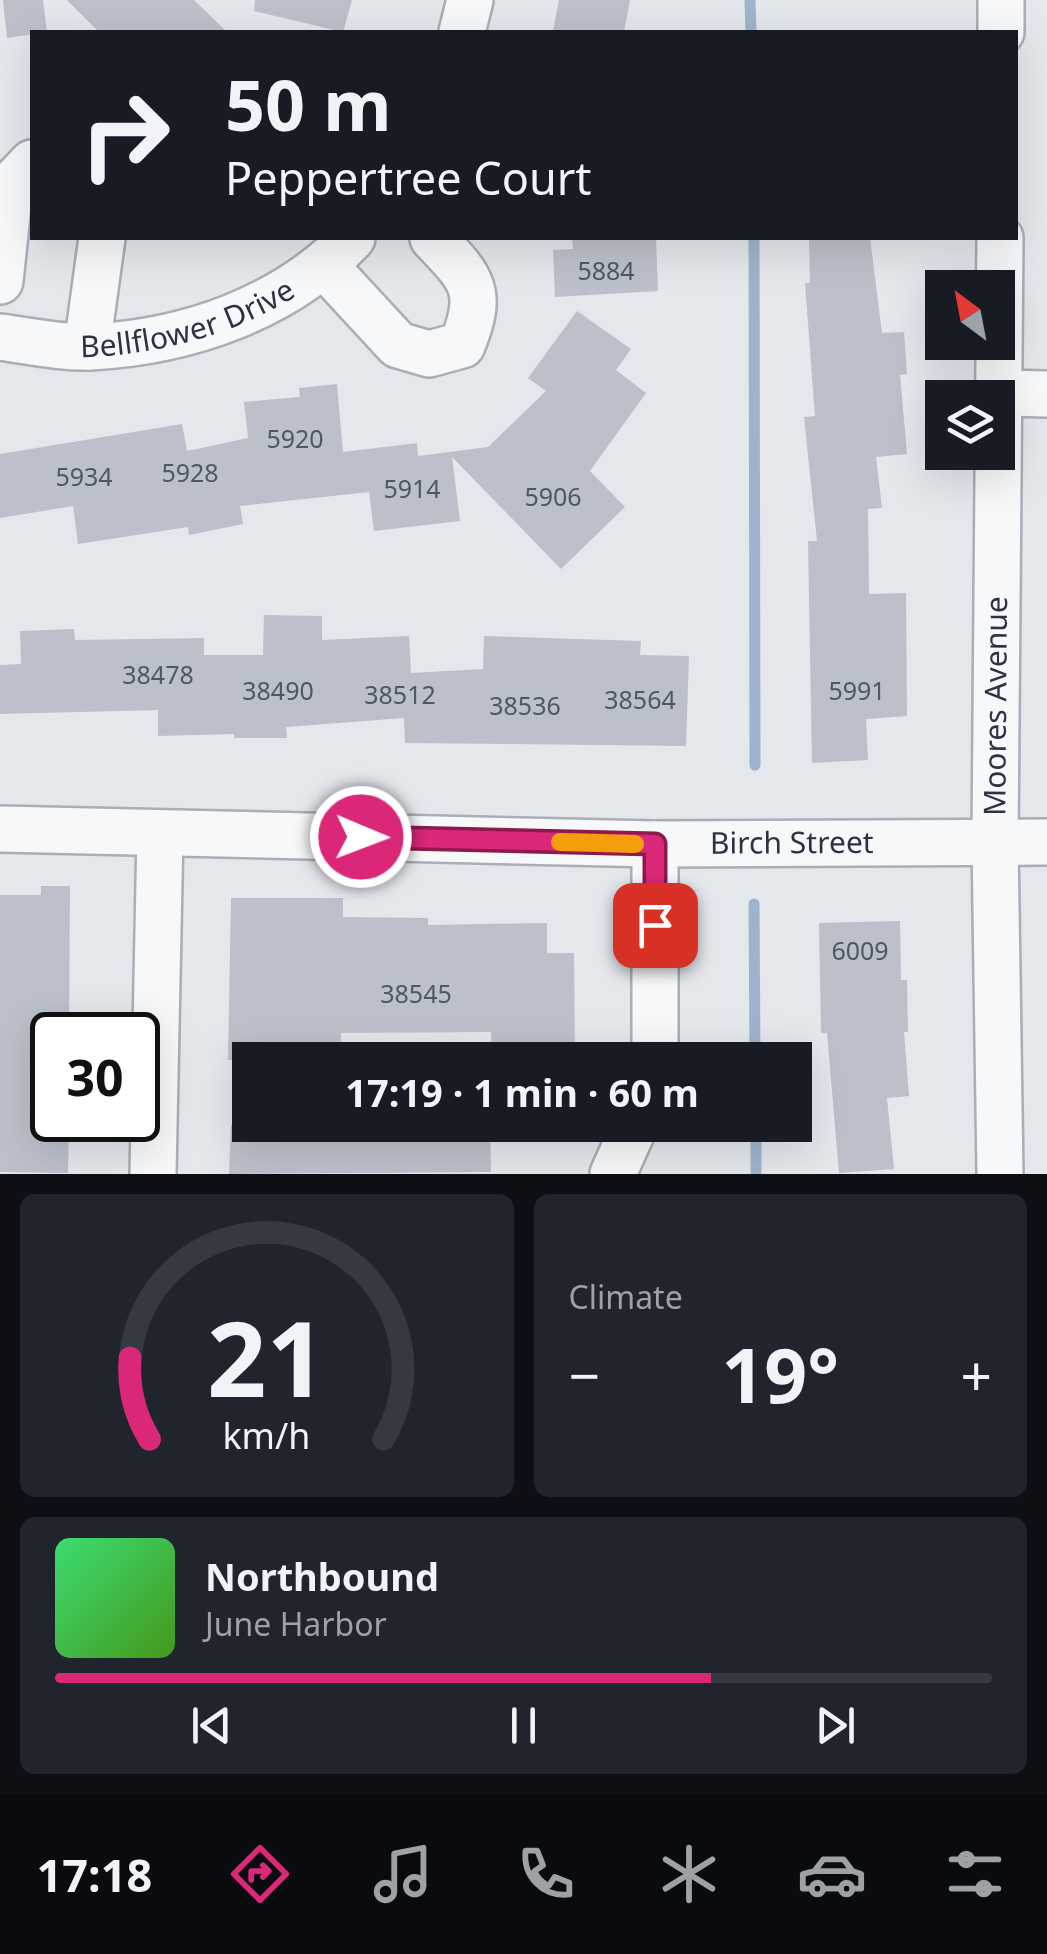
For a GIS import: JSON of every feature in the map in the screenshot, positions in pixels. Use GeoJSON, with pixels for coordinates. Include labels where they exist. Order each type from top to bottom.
{"type":"FeatureCollection","features":[{"type":"Feature","properties":{"kind":"street"},"geometry":{"type":"LineString","coordinates":[[462,30],[470,0]]}},
{"type":"Feature","properties":{"kind":"street"},"geometry":{"type":"LineString","coordinates":[[1001,0],[1001,30]]}},
{"type":"Feature","properties":{"kind":"street"},"geometry":{"type":"LineString","coordinates":[[0,281],[10,186],[30,165]]}},
{"type":"Feature","properties":{"kind":"street"},"geometry":{"type":"LineString","coordinates":[[87,347],[102,240]]}},
{"type":"Feature","properties":{"kind":"street"},"geometry":{"type":"LineString","coordinates":[[339,252],[398,345],[429,354],[462,346],[474,316],[472,279],[435,240]]}},
{"type":"Feature","properties":{"kind":"street","name":"Moores Avenue"},"geometry":{"type":"LineString","coordinates":[[1000,240],[1000,380]]}},
{"type":"Feature","properties":{"kind":"street","name":"Bellflower Drive"},"geometry":{"type":"LineString","coordinates":[[0,337],[87,347],[148,341],[251,312],[339,252]]}},
{"type":"Feature","properties":{"kind":"street"},"geometry":{"type":"LineString","coordinates":[[1015,393],[1047,394]]}},
{"type":"Feature","properties":{"kind":"street","name":"Moores Avenue"},"geometry":{"type":"LineString","coordinates":[[999,470],[995,841],[1000,1174]]}},
{"type":"Feature","properties":{"kind":"street","name":"Birch Street"},"geometry":{"type":"LineString","coordinates":[[0,829],[655,844],[1047,842]]}},
{"type":"Feature","properties":{"kind":"street"},"geometry":{"type":"LineString","coordinates":[[153,1174],[160,833]]}},
{"type":"Feature","properties":{"kind":"street"},"geometry":{"type":"LineString","coordinates":[[655,844],[655,1042]]}},
{"type":"Feature","properties":{"kind":"street"},"geometry":{"type":"LineString","coordinates":[[612,1174],[627,1142]]}},
{"type":"Feature","properties":{"kind":"building"},"geometry":{"type":"Polygon","coordinates":[[[3,0],[43,0],[47,30],[30,30],[30,35],[7,38],[3,0]]]}},
{"type":"Feature","properties":{"kind":"building"},"geometry":{"type":"Polygon","coordinates":[[[67,0],[194,0],[225,30],[97,30],[67,0]]]}},
{"type":"Feature","properties":{"kind":"building"},"geometry":{"type":"Polygon","coordinates":[[[255,0],[352,0],[344,30],[254,11],[255,0]]]}},
{"type":"Feature","properties":{"kind":"building"},"geometry":{"type":"Polygon","coordinates":[[[559,0],[630,0],[624,30],[553,30],[559,0]]]}},
{"type":"Feature","properties":{"kind":"building"},"geometry":{"type":"Polygon","coordinates":[[[572,240],[656,240],[658,291],[555,297],[553,250],[573,249],[572,240]]]}},
{"type":"Feature","properties":{"kind":"building"},"geometry":{"type":"Polygon","coordinates":[[[809,240],[870,240],[882,333],[904,332],[907,374],[900,375],[907,454],[876,457],[882,508],[868,509],[869,594],[906,593],[907,716],[866,719],[868,760],[812,763],[808,541],[817,541],[804,417],[815,416],[805,283],[810,283],[809,240]]]}},
{"type":"Feature","properties":{"kind":"building"},"geometry":{"type":"Polygon","coordinates":[[[577,311],[631,349],[616,370],[646,393],[590,471],[625,507],[561,569],[452,457],[460,521],[374,531],[369,492],[240,506],[243,524],[189,535],[188,527],[78,544],[73,506],[0,518],[0,454],[182,424],[187,451],[248,438],[244,402],[300,397],[299,388],[337,384],[343,452],[417,443],[418,456],[488,447],[546,391],[528,378],[577,311]]]}},
{"type":"Feature","properties":{"kind":"building"},"geometry":{"type":"Polygon","coordinates":[[[264,615],[322,616],[322,640],[409,636],[411,673],[483,669],[484,636],[641,641],[640,655],[689,656],[686,746],[405,743],[404,718],[286,727],[287,738],[234,738],[234,734],[158,736],[158,710],[0,714],[0,665],[21,664],[20,631],[74,629],[75,640],[204,638],[204,655],[263,655],[264,615]]]}},
{"type":"Feature","properties":{"kind":"building"},"geometry":{"type":"Polygon","coordinates":[[[41,886],[70,886],[69,1012],[30,1012],[30,1142],[69,1142],[68,1173],[0,1172],[0,895],[41,895],[41,886]]]}},
{"type":"Feature","properties":{"kind":"building"},"geometry":{"type":"Polygon","coordinates":[[[231,898],[343,898],[343,917],[428,918],[428,925],[547,923],[547,953],[574,953],[575,1042],[491,1042],[491,1032],[341,1033],[341,1042],[232,1042],[232,1060],[228,1060],[231,898]]]}},
{"type":"Feature","properties":{"kind":"building"},"geometry":{"type":"Polygon","coordinates":[[[900,921],[901,980],[907,980],[908,1032],[904,1032],[909,1096],[887,1098],[894,1169],[839,1173],[827,1033],[821,1033],[819,923],[900,921]]]}},
{"type":"Feature","properties":{"kind":"building"},"geometry":{"type":"Polygon","coordinates":[[[231,1125],[232,1142],[490,1142],[491,1172],[229,1174],[231,1125]]]}},
{"type":"Feature","properties":{"kind":"waterway"},"geometry":{"type":"LineString","coordinates":[[750,0],[751,30]]}},
{"type":"Feature","properties":{"kind":"waterway"},"geometry":{"type":"LineString","coordinates":[[754,240],[755,765]]}},
{"type":"Feature","properties":{"kind":"waterway"},"geometry":{"type":"LineString","coordinates":[[754,904],[755,1042]]}},
{"type":"Feature","properties":{"kind":"waterway"},"geometry":{"type":"LineString","coordinates":[[756,1142],[756,1174]]}},
{"type":"Feature","properties":{"kind":"slow traffic"},"geometry":{"type":"LineString","coordinates":[[560,842],[635,844]]}},
{"type":"Feature","properties":{"kind":"route"},"geometry":{"type":"LineString","coordinates":[[361,837],[655,844],[655,925]]}}]}
